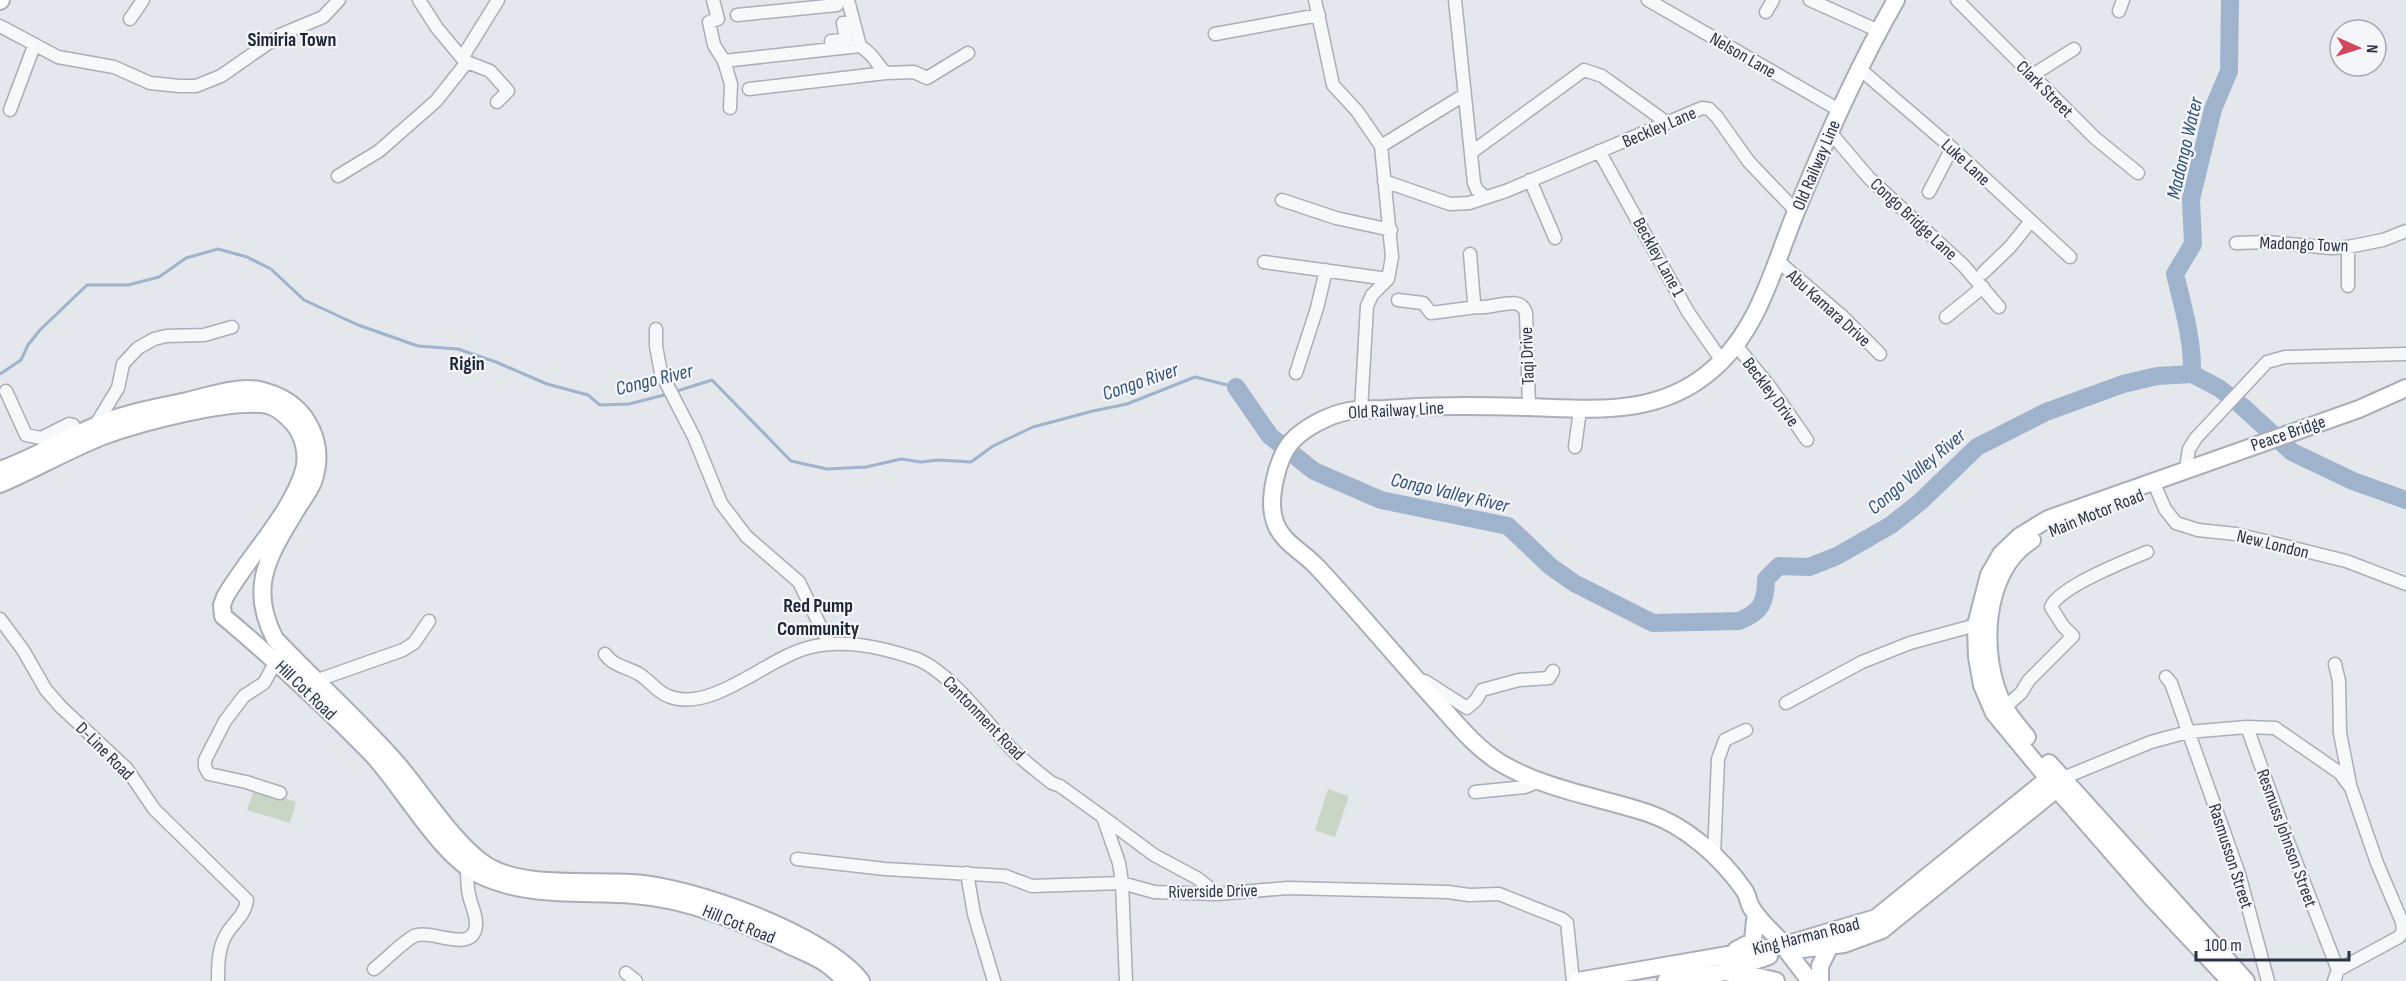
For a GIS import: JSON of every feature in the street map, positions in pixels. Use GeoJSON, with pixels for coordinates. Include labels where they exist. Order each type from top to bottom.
{"type":"FeatureCollection","features":[{"type":"Feature","properties":{"kind":"main road","name":"Old Railway Line"},"geometry":{"type":"LineString","coordinates":[[1810,981],[1780,949],[1758,920],[1746,893],[1714,856],[1697,841],[1663,818],[1540,780],[1499,762],[1477,744],[1411,674],[1367,621],[1312,561],[1285,540],[1274,520],[1274,482],[1282,457],[1293,439],[1329,418],[1347,411],[1405,407],[1529,407],[1580,410],[1630,408],[1653,402],[1698,381],[1722,361],[1749,325],[1763,298],[1796,211],[1839,110],[1896,0]]}},
{"type":"Feature","properties":{"kind":"main road","name":"Main Motor Road"},"geometry":{"type":"LineString","coordinates":[[2361,414],[2406,388]]}},
{"type":"Feature","properties":{"kind":"main road"},"geometry":{"type":"LineString","coordinates":[[0,470],[95,426],[128,414],[235,390],[257,390],[274,395],[297,408],[314,435],[317,449],[312,484],[278,541],[267,566],[261,602],[255,620],[240,626],[223,616],[222,605],[229,590],[275,524],[296,489],[306,460],[297,428],[280,410],[269,405],[236,405],[145,423],[100,437],[0,484]]}},
{"type":"Feature","properties":{"kind":"main road","name":"Main Motor Road"},"geometry":{"type":"LineString","coordinates":[[2246,981],[2078,812],[2058,780],[2005,707],[1993,677],[1988,642],[1993,600],[1999,580],[2010,562],[2027,544],[2053,528],[2219,462],[2406,399]]}},
{"type":"Feature","properties":{"kind":"main road","name":"Main Motor Road"},"geometry":{"type":"LineString","coordinates":[[2219,462],[2186,468],[2048,519],[2020,536],[2001,554],[1989,576],[1976,625],[1977,657],[1982,685],[1994,713],[2028,754],[2058,780],[2156,891],[2230,981]]}},
{"type":"Feature","properties":{"kind":"main road"},"geometry":{"type":"LineString","coordinates":[[229,590],[240,584],[251,587],[261,602]]}},
{"type":"Feature","properties":{"kind":"main road","name":"Hill Cot Road"},"geometry":{"type":"LineString","coordinates":[[261,602],[275,639],[394,760],[459,842],[477,859],[491,868],[512,876],[539,880],[635,883],[721,902],[810,940],[832,954],[861,981]]}},
{"type":"Feature","properties":{"kind":"main road","name":"Hill Cot Road"},"geometry":{"type":"LineString","coordinates":[[232,623],[276,660],[370,752],[449,850],[478,875],[504,886],[540,891],[646,897],[710,911],[824,962],[846,981]]}},
{"type":"Feature","properties":{"kind":"main road"},"geometry":{"type":"LineString","coordinates":[[2028,754],[2029,801],[2059,805],[2078,812]]}},
{"type":"Feature","properties":{"kind":"main road","name":"King Harman Road"},"geometry":{"type":"LineString","coordinates":[[1578,981],[1644,975],[1724,955],[1825,941],[1876,918],[1914,896],[2029,801],[2058,780]]}},
{"type":"Feature","properties":{"kind":"main road"},"geometry":{"type":"LineString","coordinates":[[1724,955],[1753,941],[1758,920],[1788,934],[1825,941],[1820,966],[1820,981]]}},
{"type":"Feature","properties":{"kind":"main road","name":"Old Railway Line"},"geometry":{"type":"LineString","coordinates":[[1780,949],[1798,981]]}},
{"type":"Feature","properties":{"kind":"main road","name":"King Harman Road"},"geometry":{"type":"LineString","coordinates":[[1666,981],[1720,973],[1780,949]]}},
{"type":"Feature","properties":{"kind":"main road"},"geometry":{"type":"LineString","coordinates":[[1720,973],[1743,973],[1776,981]]}},
{"type":"Feature","properties":{"kind":"street"},"geometry":{"type":"LineString","coordinates":[[130,19],[143,0]]}},
{"type":"Feature","properties":{"kind":"street"},"geometry":{"type":"LineString","coordinates":[[0,26],[58,57],[114,67],[150,82],[196,86],[221,76],[290,30],[323,17],[339,0]]}},
{"type":"Feature","properties":{"kind":"street"},"geometry":{"type":"LineString","coordinates":[[419,0],[437,28],[464,60],[490,71],[508,91],[497,102]]}},
{"type":"Feature","properties":{"kind":"street"},"geometry":{"type":"LineString","coordinates":[[338,176],[379,151],[436,101],[464,60],[498,0]]}},
{"type":"Feature","properties":{"kind":"street"},"geometry":{"type":"LineString","coordinates":[[713,0],[718,19],[709,22],[714,45],[724,61],[731,84],[730,108]]}},
{"type":"Feature","properties":{"kind":"street"},"geometry":{"type":"LineString","coordinates":[[737,15],[837,5],[836,0]]}},
{"type":"Feature","properties":{"kind":"street"},"geometry":{"type":"LineString","coordinates":[[848,0],[860,46]]}},
{"type":"Feature","properties":{"kind":"street"},"geometry":{"type":"LineString","coordinates":[[1315,0],[1333,85],[1357,111],[1381,146],[1391,230],[1392,257],[1388,279],[1372,295],[1367,306],[1361,410]]}},
{"type":"Feature","properties":{"kind":"street"},"geometry":{"type":"LineString","coordinates":[[1455,0],[1474,183],[1477,190],[1485,197]]}},
{"type":"Feature","properties":{"kind":"street","name":"Nelson Lane"},"geometry":{"type":"LineString","coordinates":[[1648,0],[1839,110]]}},
{"type":"Feature","properties":{"kind":"street"},"geometry":{"type":"LineString","coordinates":[[1766,12],[1773,0]]}},
{"type":"Feature","properties":{"kind":"street"},"geometry":{"type":"LineString","coordinates":[[1810,0],[1879,31]]}},
{"type":"Feature","properties":{"kind":"street","name":"Clark Street"},"geometry":{"type":"LineString","coordinates":[[1957,0],[2095,138],[2138,172]]}},
{"type":"Feature","properties":{"kind":"street"},"geometry":{"type":"LineString","coordinates":[[1215,34],[1320,15]]}},
{"type":"Feature","properties":{"kind":"street"},"geometry":{"type":"LineString","coordinates":[[744,51],[846,40],[843,23],[853,21]]}},
{"type":"Feature","properties":{"kind":"street"},"geometry":{"type":"LineString","coordinates":[[10,110],[34,45]]}},
{"type":"Feature","properties":{"kind":"street"},"geometry":{"type":"LineString","coordinates":[[724,61],[860,46],[873,54],[878,66],[886,73]]}},
{"type":"Feature","properties":{"kind":"street"},"geometry":{"type":"LineString","coordinates":[[2031,76],[2074,49]]}},
{"type":"Feature","properties":{"kind":"street"},"geometry":{"type":"LineString","coordinates":[[749,89],[886,73],[914,72],[927,78],[968,53]]}},
{"type":"Feature","properties":{"kind":"street","name":"Luke Lane"},"geometry":{"type":"LineString","coordinates":[[1860,69],[1952,148],[2070,257]]}},
{"type":"Feature","properties":{"kind":"street"},"geometry":{"type":"LineString","coordinates":[[1472,152],[1584,70],[1602,76],[1666,122]]}},
{"type":"Feature","properties":{"kind":"street"},"geometry":{"type":"LineString","coordinates":[[1381,146],[1464,95]]}},
{"type":"Feature","properties":{"kind":"street","name":"Beckley Lane"},"geometry":{"type":"LineString","coordinates":[[1384,181],[1450,204],[1468,203],[1640,136],[1666,122],[1702,108],[1709,110],[1749,162],[1796,211]]}},
{"type":"Feature","properties":{"kind":"street","name":"Congo Bridge Lane"},"geometry":{"type":"LineString","coordinates":[[1830,132],[1869,178],[1962,264],[1999,306]]}},
{"type":"Feature","properties":{"kind":"street"},"geometry":{"type":"LineString","coordinates":[[1929,192],[1952,148]]}},
{"type":"Feature","properties":{"kind":"street","name":"Beckley Lane 1"},"geometry":{"type":"LineString","coordinates":[[1599,151],[1688,312],[1722,361]]}},
{"type":"Feature","properties":{"kind":"street"},"geometry":{"type":"LineString","coordinates":[[1530,180],[1555,238]]}},
{"type":"Feature","properties":{"kind":"street"},"geometry":{"type":"LineString","coordinates":[[1282,200],[1336,218],[1391,230]]}},
{"type":"Feature","properties":{"kind":"street"},"geometry":{"type":"LineString","coordinates":[[1983,273],[2010,247],[2031,221]]}},
{"type":"Feature","properties":{"kind":"street","name":"Madongo Town"},"geometry":{"type":"LineString","coordinates":[[2236,243],[2267,242],[2331,248],[2348,247],[2384,240],[2406,231]]}},
{"type":"Feature","properties":{"kind":"street"},"geometry":{"type":"LineString","coordinates":[[2348,247],[2348,286]]}},
{"type":"Feature","properties":{"kind":"street"},"geometry":{"type":"LineString","coordinates":[[1398,300],[1423,303],[1431,313],[1477,307],[1474,302],[1470,254]]}},
{"type":"Feature","properties":{"kind":"street","name":"Abu Kamara Drive"},"geometry":{"type":"LineString","coordinates":[[1778,261],[1843,317],[1880,354]]}},
{"type":"Feature","properties":{"kind":"street"},"geometry":{"type":"LineString","coordinates":[[1264,262],[1388,279]]}},
{"type":"Feature","properties":{"kind":"street"},"geometry":{"type":"LineString","coordinates":[[1296,373],[1317,308],[1326,270]]}},
{"type":"Feature","properties":{"kind":"street"},"geometry":{"type":"LineString","coordinates":[[1946,317],[1983,287]]}},
{"type":"Feature","properties":{"kind":"street","name":"Taqi Drive"},"geometry":{"type":"LineString","coordinates":[[1477,307],[1518,302],[1524,306],[1529,407]]}},
{"type":"Feature","properties":{"kind":"street"},"geometry":{"type":"LineString","coordinates":[[95,426],[116,394],[123,363],[138,348],[154,339],[166,336],[204,335],[232,327]]}},
{"type":"Feature","properties":{"kind":"street"},"geometry":{"type":"LineString","coordinates":[[656,329],[656,346],[662,373],[694,437],[721,503],[746,536],[799,582],[830,644]]}},
{"type":"Feature","properties":{"kind":"street","name":"Beckley Drive"},"geometry":{"type":"LineString","coordinates":[[1735,344],[1770,387],[1807,440]]}},
{"type":"Feature","properties":{"kind":"street"},"geometry":{"type":"LineString","coordinates":[[2186,468],[2189,449],[2196,438],[2267,362],[2285,357],[2406,354]]}},
{"type":"Feature","properties":{"kind":"street"},"geometry":{"type":"LineString","coordinates":[[6,391],[26,435],[40,438],[69,424],[73,425],[78,434]]}},
{"type":"Feature","properties":{"kind":"street"},"geometry":{"type":"LineString","coordinates":[[1575,447],[1580,410]]}},
{"type":"Feature","properties":{"kind":"street","name":"New London"},"geometry":{"type":"LineString","coordinates":[[2156,488],[2176,523],[2198,530],[2236,534],[2273,542],[2346,561],[2406,584]]}},
{"type":"Feature","properties":{"kind":"street"},"geometry":{"type":"LineString","coordinates":[[2005,707],[2073,636],[2063,626],[2051,607],[2053,602],[2071,588],[2147,552]]}},
{"type":"Feature","properties":{"kind":"street","name":"D-Line Road"},"geometry":{"type":"LineString","coordinates":[[0,618],[23,650],[46,690],[127,769],[154,809],[247,900],[246,911],[226,934],[218,964],[218,981]]}},
{"type":"Feature","properties":{"kind":"street","name":"Hill Cot Road"},"geometry":{"type":"LineString","coordinates":[[315,681],[403,650],[414,643],[429,621]]}},
{"type":"Feature","properties":{"kind":"street"},"geometry":{"type":"LineString","coordinates":[[1786,703],[1862,662],[1910,644],[1976,625]]}},
{"type":"Feature","properties":{"kind":"street","name":"Cantonment Road"},"geometry":{"type":"LineString","coordinates":[[605,654],[609,661],[640,674],[667,696],[693,700],[716,693],[805,648],[830,644],[881,649],[914,658],[936,668],[1009,746],[1052,783],[1060,786],[1154,855],[1197,878],[1217,894]]}},
{"type":"Feature","properties":{"kind":"street"},"geometry":{"type":"LineString","coordinates":[[276,660],[264,682],[244,696],[225,721],[205,760],[205,767],[209,774],[246,782],[280,793]]}},
{"type":"Feature","properties":{"kind":"street"},"geometry":{"type":"LineString","coordinates":[[2335,664],[2340,681],[2340,733],[2351,788],[2377,863],[2402,922],[2403,931],[2399,937],[2336,975]]}},
{"type":"Feature","properties":{"kind":"street"},"geometry":{"type":"LineString","coordinates":[[1411,674],[1467,708],[1482,690],[1519,680],[1549,678],[1553,671]]}},
{"type":"Feature","properties":{"kind":"street","name":"Rasmusson Street"},"geometry":{"type":"LineString","coordinates":[[2166,677],[2171,684],[2239,873],[2268,981]]}},
{"type":"Feature","properties":{"kind":"street"},"geometry":{"type":"LineString","coordinates":[[2058,780],[2132,749],[2188,732],[2247,727],[2275,728],[2340,773],[2351,788]]}},
{"type":"Feature","properties":{"kind":"street","name":"Resmuss Johnson Street"},"geometry":{"type":"LineString","coordinates":[[2247,727],[2336,975]]}},
{"type":"Feature","properties":{"kind":"street"},"geometry":{"type":"LineString","coordinates":[[1714,856],[1718,759],[1725,740],[1746,730]]}},
{"type":"Feature","properties":{"kind":"street"},"geometry":{"type":"LineString","coordinates":[[1475,792],[1525,787],[1540,780]]}},
{"type":"Feature","properties":{"kind":"street"},"geometry":{"type":"LineString","coordinates":[[1103,817],[1119,863],[1122,883],[1125,981]]}},
{"type":"Feature","properties":{"kind":"street","name":"Riverside Drive"},"geometry":{"type":"LineString","coordinates":[[797,859],[885,869],[1005,876],[1032,886],[1122,883],[1154,892],[1217,894],[1288,888],[1499,894],[1567,923],[1573,981]]}},
{"type":"Feature","properties":{"kind":"street"},"geometry":{"type":"LineString","coordinates":[[374,969],[415,936],[425,934],[460,941],[470,937],[476,929],[476,918],[469,896],[467,867]]}},
{"type":"Feature","properties":{"kind":"street"},"geometry":{"type":"LineString","coordinates":[[967,873],[974,914],[994,981]]}},
{"type":"Feature","properties":{"kind":"green space"},"geometry":{"type":"Polygon","coordinates":[[[255,787],[296,802],[290,823],[247,810],[255,787]]]}},
{"type":"Feature","properties":{"kind":"green space"},"geometry":{"type":"Polygon","coordinates":[[[1328,789],[1349,796],[1335,837],[1315,830],[1328,789]]]}},
{"type":"Feature","properties":{"kind":"waterway","name":"Madongo Water"},"geometry":{"type":"LineString","coordinates":[[2192,374],[2189,336],[2175,274],[2193,244],[2191,199],[2213,109],[2229,71],[2230,0]]}},
{"type":"Feature","properties":{"kind":"waterway","name":"Congo River"},"geometry":{"type":"LineString","coordinates":[[0,374],[21,360],[28,345],[40,330],[87,285],[128,285],[159,277],[186,258],[218,249],[247,257],[271,269],[304,300],[358,325],[418,346],[458,349],[496,362],[547,384],[588,395],[600,405],[629,404],[668,394]]}},
{"type":"Feature","properties":{"kind":"waterway","name":"Congo Valley River"},"geometry":{"type":"LineString","coordinates":[[1236,387],[1270,436],[1314,471],[1381,500],[1508,526],[1550,566],[1574,583],[1653,623],[1739,621],[1746,618],[1761,606],[1766,579],[1779,566],[1809,567],[1837,556],[1891,525],[1920,502],[1977,447],[2046,412],[2123,384],[2157,376],[2192,374],[2219,388],[2292,452],[2353,481],[2406,500]]}},
{"type":"Feature","properties":{"kind":"waterway","name":"Congo River"},"geometry":{"type":"LineString","coordinates":[[674,392],[712,380],[791,461],[827,469],[866,467],[901,459],[921,462],[938,460],[971,462],[993,446],[1033,427],[1127,404],[1195,377],[1236,387]]}},
{"type":"Feature","properties":{"kind":"district","name":"Simiria Town"},"geometry":{"type":"Point","coordinates":[292,39]}},
{"type":"Feature","properties":{"kind":"district","name":"Rigin"},"geometry":{"type":"Point","coordinates":[467,363]}},
{"type":"Feature","properties":{"kind":"district","name":"Red Pump Community"},"geometry":{"type":"Point","coordinates":[818,616]}}]}
